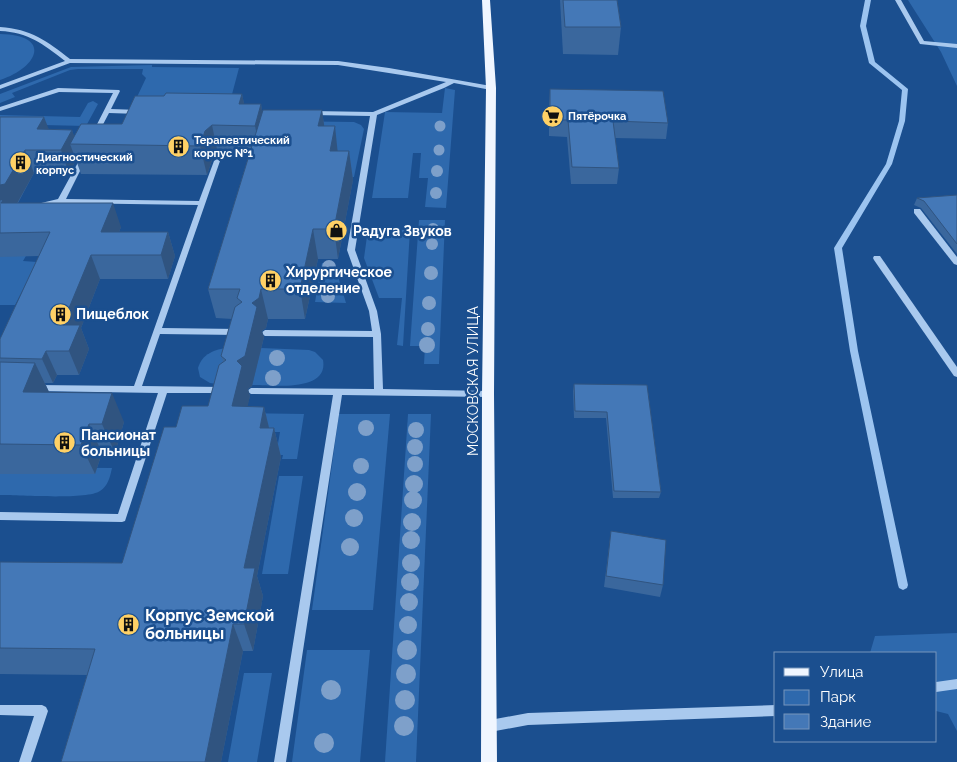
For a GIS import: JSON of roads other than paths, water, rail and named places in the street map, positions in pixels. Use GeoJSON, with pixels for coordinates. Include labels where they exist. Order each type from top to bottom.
{"type":"FeatureCollection","features":[{"type":"Feature","properties":{"kind":"main road","name":"МОСКОВСКАЯ УЛИЦА"},"geometry":{"type":"LineString","coordinates":[[486,0],[491,88],[488,394],[489,762]]}},
{"type":"Feature","properties":{"kind":"lane"},"geometry":{"type":"LineString","coordinates":[[898,0],[922,44],[957,46]]}},
{"type":"Feature","properties":{"kind":"lane"},"geometry":{"type":"LineString","coordinates":[[0,29],[31,34],[69,61]]}},
{"type":"Feature","properties":{"kind":"lane"},"geometry":{"type":"LineString","coordinates":[[2,86],[69,61],[338,63],[491,88]]}},
{"type":"Feature","properties":{"kind":"lane"},"geometry":{"type":"LineString","coordinates":[[305,113],[374,114],[442,87],[452,81]]}},
{"type":"Feature","properties":{"kind":"lane"},"geometry":{"type":"LineString","coordinates":[[0,109],[58,90],[117,91],[92,141]]}},
{"type":"Feature","properties":{"kind":"lane"},"geometry":{"type":"LineString","coordinates":[[107,111],[146,112]]}},
{"type":"Feature","properties":{"kind":"lane"},"geometry":{"type":"LineString","coordinates":[[374,114],[351,250],[373,311],[377,334],[379,392]]}},
{"type":"Feature","properties":{"kind":"lane"},"geometry":{"type":"LineString","coordinates":[[61,201],[87,150]]}},
{"type":"Feature","properties":{"kind":"lane"},"geometry":{"type":"LineString","coordinates":[[138,389],[217,161]]}},
{"type":"Feature","properties":{"kind":"lane"},"geometry":{"type":"LineString","coordinates":[[35,207],[61,201],[202,203]]}},
{"type":"Feature","properties":{"kind":"lane"},"geometry":{"type":"LineString","coordinates":[[917,211],[957,262]]}},
{"type":"Feature","properties":{"kind":"lane"},"geometry":{"type":"LineString","coordinates":[[877,258],[957,374]]}},
{"type":"Feature","properties":{"kind":"lane"},"geometry":{"type":"LineString","coordinates":[[158,331],[243,332]]}},
{"type":"Feature","properties":{"kind":"lane"},"geometry":{"type":"LineString","coordinates":[[265,332],[377,334]]}},
{"type":"Feature","properties":{"kind":"lane"},"geometry":{"type":"LineString","coordinates":[[30,388],[228,390]]}},
{"type":"Feature","properties":{"kind":"lane"},"geometry":{"type":"LineString","coordinates":[[0,516],[122,518],[164,390]]}},
{"type":"Feature","properties":{"kind":"lane"},"geometry":{"type":"LineString","coordinates":[[251,391],[488,394]]}},
{"type":"Feature","properties":{"kind":"lane"},"geometry":{"type":"LineString","coordinates":[[280,762],[338,392]]}},
{"type":"Feature","properties":{"kind":"lane"},"geometry":{"type":"LineString","coordinates":[[937,687],[957,684]]}},
{"type":"Feature","properties":{"kind":"lane"},"geometry":{"type":"LineString","coordinates":[[0,710],[42,711],[25,762]]}},
{"type":"Feature","properties":{"kind":"lane"},"geometry":{"type":"LineString","coordinates":[[490,726],[528,719],[774,710]]}},
{"type":"Feature","properties":{"kind":"waterway"},"geometry":{"type":"LineString","coordinates":[[868,0],[863,26],[872,63],[905,89],[902,121],[889,164],[838,248],[854,351],[903,585]]}},
{"type":"Feature","properties":{"kind":"place","name":"Пятёрочка"},"geometry":{"type":"Point","coordinates":[552,116]}},
{"type":"Feature","properties":{"kind":"place","name":"Терапевтический корпус №1"},"geometry":{"type":"Point","coordinates":[178,146]}},
{"type":"Feature","properties":{"kind":"place","name":"Диагностический корпус"},"geometry":{"type":"Point","coordinates":[20,163]}},
{"type":"Feature","properties":{"kind":"place","name":"Радуга Звуков"},"geometry":{"type":"Point","coordinates":[337,231]}},
{"type":"Feature","properties":{"kind":"place","name":"Хирургическое отделение"},"geometry":{"type":"Point","coordinates":[270,280]}},
{"type":"Feature","properties":{"kind":"place","name":"Пищеблок"},"geometry":{"type":"Point","coordinates":[60,314]}},
{"type":"Feature","properties":{"kind":"place","name":"Пансионат больницы"},"geometry":{"type":"Point","coordinates":[65,443]}},
{"type":"Feature","properties":{"kind":"place","name":"Корпус Земской больницы"},"geometry":{"type":"Point","coordinates":[129,624]}}]}
